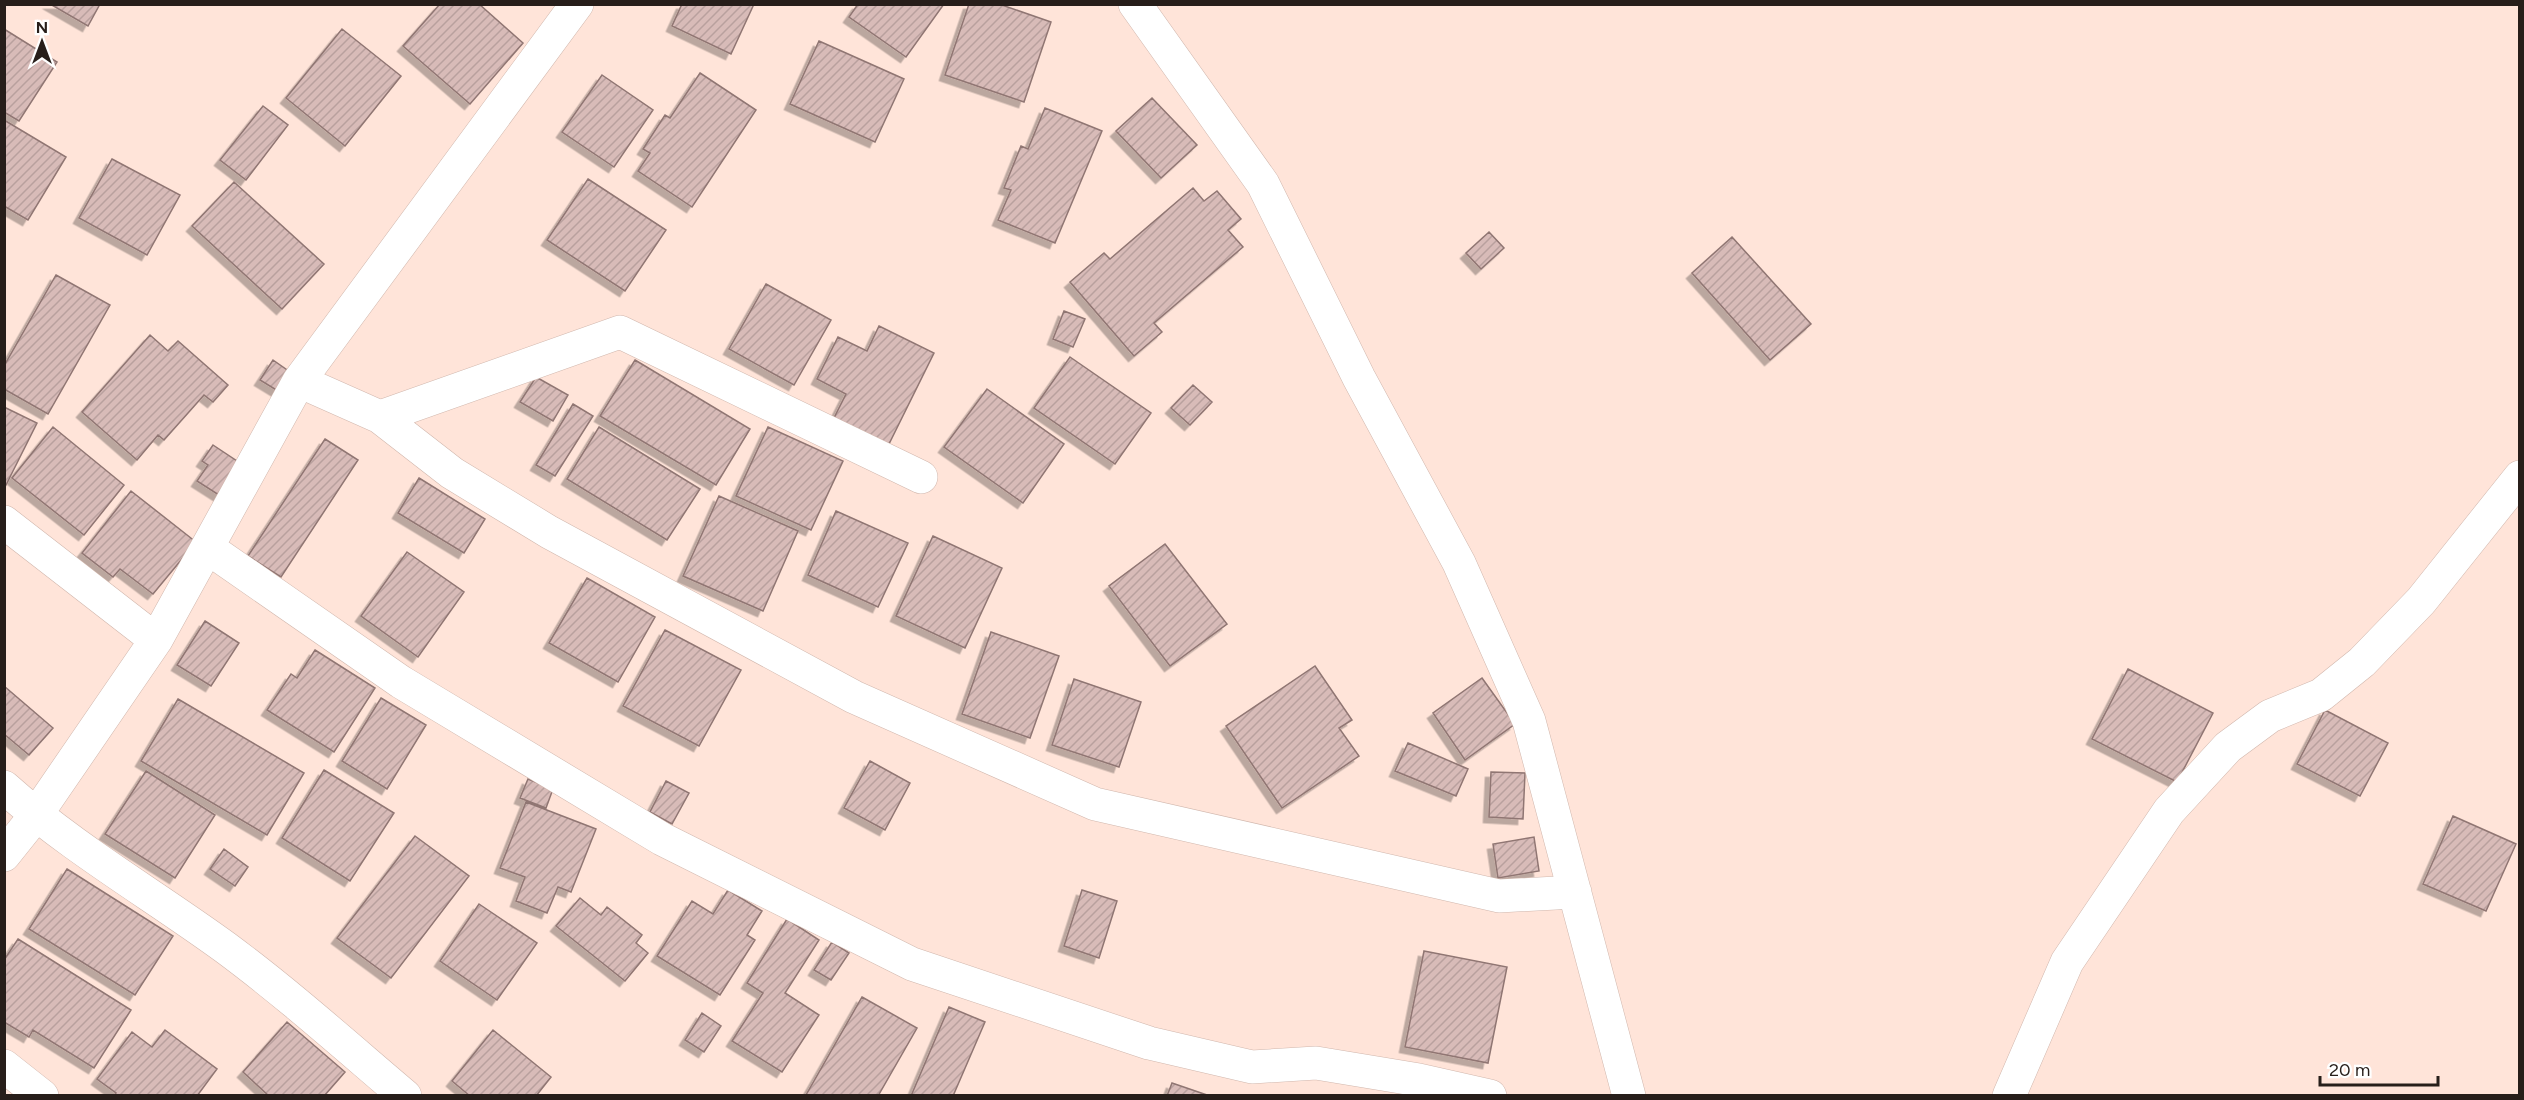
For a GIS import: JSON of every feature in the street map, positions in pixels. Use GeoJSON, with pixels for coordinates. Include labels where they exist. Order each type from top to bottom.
{"type":"FeatureCollection","features":[{"type":"Feature","properties":{"kind":"street"},"geometry":{"type":"LineString","coordinates":[[4,855],[36,815],[156,640],[299,381],[577,4]]}},
{"type":"Feature","properties":{"kind":"street"},"geometry":{"type":"LineString","coordinates":[[1135,4],[1263,184],[1359,378],[1459,563],[1529,721],[1629,1095]]}},
{"type":"Feature","properties":{"kind":"street"},"geometry":{"type":"LineString","coordinates":[[380,417],[620,332],[921,477]]}},
{"type":"Feature","properties":{"kind":"street"},"geometry":{"type":"LineString","coordinates":[[299,381],[380,417],[452,473],[581,549],[854,697],[1095,804],[1499,896],[1575,892]]}},
{"type":"Feature","properties":{"kind":"street"},"geometry":{"type":"LineString","coordinates":[[2009,1095],[2067,962],[2169,812],[2228,747],[2270,716],[2320,695],[2362,662],[2421,601],[2520,477]]}},
{"type":"Feature","properties":{"kind":"street"},"geometry":{"type":"LineString","coordinates":[[4,522],[156,640]]}},
{"type":"Feature","properties":{"kind":"street"},"geometry":{"type":"LineString","coordinates":[[208,548],[401,682],[662,839],[912,964],[1149,1043],[1252,1067],[1316,1063],[1419,1080],[1490,1095]]}},
{"type":"Feature","properties":{"kind":"street"},"geometry":{"type":"LineString","coordinates":[[4,787],[36,815],[226,947],[279,988],[405,1095]]}},
{"type":"Feature","properties":{"kind":"street"},"geometry":{"type":"LineString","coordinates":[[4,1066],[42,1095]]}},
{"type":"Feature","properties":{"kind":"building"},"geometry":{"type":"Polygon","coordinates":[[[50,4],[100,4],[88,26],[50,4]]]}},
{"type":"Feature","properties":{"kind":"building"},"geometry":{"type":"Polygon","coordinates":[[[440,4],[479,4],[523,43],[470,104],[403,46],[440,4]]]}},
{"type":"Feature","properties":{"kind":"building"},"geometry":{"type":"Polygon","coordinates":[[[682,4],[754,4],[731,54],[672,26],[682,4]]]}},
{"type":"Feature","properties":{"kind":"building"},"geometry":{"type":"Polygon","coordinates":[[[858,4],[944,4],[906,57],[849,17],[858,4]]]}},
{"type":"Feature","properties":{"kind":"building"},"geometry":{"type":"Polygon","coordinates":[[[969,4],[999,4],[1051,22],[1024,102],[945,75],[969,4]]]}},
{"type":"Feature","properties":{"kind":"building"},"geometry":{"type":"Polygon","coordinates":[[[4,29],[57,62],[19,121],[4,112],[4,29]]]}},
{"type":"Feature","properties":{"kind":"building"},"geometry":{"type":"Polygon","coordinates":[[[342,29],[401,76],[345,146],[286,98],[342,29]]]}},
{"type":"Feature","properties":{"kind":"building"},"geometry":{"type":"Polygon","coordinates":[[[819,41],[904,79],[875,142],[790,104],[819,41]]]}},
{"type":"Feature","properties":{"kind":"building"},"geometry":{"type":"Polygon","coordinates":[[[700,73],[756,110],[692,207],[638,171],[650,153],[643,149],[665,115],[670,118],[700,73]]]}},
{"type":"Feature","properties":{"kind":"building"},"geometry":{"type":"Polygon","coordinates":[[[602,75],[653,110],[614,167],[562,132],[602,75]]]}},
{"type":"Feature","properties":{"kind":"building"},"geometry":{"type":"Polygon","coordinates":[[[1152,98],[1197,145],[1161,178],[1116,131],[1152,98]]]}},
{"type":"Feature","properties":{"kind":"building"},"geometry":{"type":"Polygon","coordinates":[[[263,106],[288,125],[246,180],[220,160],[263,106]]]}},
{"type":"Feature","properties":{"kind":"building"},"geometry":{"type":"Polygon","coordinates":[[[1045,108],[1102,131],[1055,243],[998,220],[1011,190],[1004,188],[1021,146],[1028,149],[1045,108]]]}},
{"type":"Feature","properties":{"kind":"building"},"geometry":{"type":"Polygon","coordinates":[[[4,120],[66,157],[28,220],[4,206],[4,120]]]}},
{"type":"Feature","properties":{"kind":"building"},"geometry":{"type":"Polygon","coordinates":[[[112,159],[180,195],[147,255],[79,218],[112,159]]]}},
{"type":"Feature","properties":{"kind":"building"},"geometry":{"type":"Polygon","coordinates":[[[588,179],[666,230],[625,291],[547,240],[588,179]]]}},
{"type":"Feature","properties":{"kind":"building"},"geometry":{"type":"Polygon","coordinates":[[[234,182],[324,264],[282,309],[192,226],[234,182]]]}},
{"type":"Feature","properties":{"kind":"building"},"geometry":{"type":"Polygon","coordinates":[[[1193,188],[1204,201],[1217,191],[1241,219],[1228,230],[1243,247],[1154,323],[1162,332],[1134,356],[1070,282],[1104,253],[1110,259],[1193,188]]]}},
{"type":"Feature","properties":{"kind":"building"},"geometry":{"type":"Polygon","coordinates":[[[1489,232],[1504,248],[1481,269],[1466,253],[1489,232]]]}},
{"type":"Feature","properties":{"kind":"building"},"geometry":{"type":"Polygon","coordinates":[[[1732,237],[1811,324],[1770,360],[1692,273],[1732,237]]]}},
{"type":"Feature","properties":{"kind":"building"},"geometry":{"type":"Polygon","coordinates":[[[56,275],[110,305],[48,414],[4,389],[4,366],[56,275]]]}},
{"type":"Feature","properties":{"kind":"building"},"geometry":{"type":"Polygon","coordinates":[[[766,284],[831,320],[794,385],[729,349],[766,284]]]}},
{"type":"Feature","properties":{"kind":"building"},"geometry":{"type":"Polygon","coordinates":[[[1064,311],[1085,319],[1073,347],[1053,339],[1064,311]]]}},
{"type":"Feature","properties":{"kind":"building"},"geometry":{"type":"Polygon","coordinates":[[[879,326],[934,353],[887,448],[832,422],[846,394],[817,379],[838,337],[867,351],[879,326]]]}},
{"type":"Feature","properties":{"kind":"building"},"geometry":{"type":"Polygon","coordinates":[[[150,335],[168,351],[178,341],[228,385],[213,402],[204,395],[164,440],[158,435],[137,460],[82,412],[150,335]]]}},
{"type":"Feature","properties":{"kind":"building"},"geometry":{"type":"Polygon","coordinates":[[[1070,357],[1151,413],[1115,464],[1034,408],[1070,357]]]}},
{"type":"Feature","properties":{"kind":"building"},"geometry":{"type":"Polygon","coordinates":[[[273,360],[290,372],[278,391],[260,380],[273,360]]]}},
{"type":"Feature","properties":{"kind":"building"},"geometry":{"type":"Polygon","coordinates":[[[635,360],[750,429],[716,485],[600,416],[635,360]]]}},
{"type":"Feature","properties":{"kind":"building"},"geometry":{"type":"Polygon","coordinates":[[[536,377],[568,395],[553,421],[520,402],[536,377]]]}},
{"type":"Feature","properties":{"kind":"building"},"geometry":{"type":"Polygon","coordinates":[[[1193,385],[1212,402],[1190,425],[1171,408],[1193,385]]]}},
{"type":"Feature","properties":{"kind":"building"},"geometry":{"type":"Polygon","coordinates":[[[987,389],[1064,444],[1023,503],[944,447],[987,389]]]}},
{"type":"Feature","properties":{"kind":"building"},"geometry":{"type":"Polygon","coordinates":[[[573,404],[593,416],[555,476],[536,465],[573,404]]]}},
{"type":"Feature","properties":{"kind":"building"},"geometry":{"type":"Polygon","coordinates":[[[4,407],[37,423],[4,489],[4,407]]]}},
{"type":"Feature","properties":{"kind":"building"},"geometry":{"type":"Polygon","coordinates":[[[53,427],[124,485],[84,535],[12,478],[53,427]]]}},
{"type":"Feature","properties":{"kind":"building"},"geometry":{"type":"Polygon","coordinates":[[[599,427],[700,489],[667,540],[567,479],[599,427]]]}},
{"type":"Feature","properties":{"kind":"building"},"geometry":{"type":"Polygon","coordinates":[[[768,427],[843,461],[811,530],[736,496],[768,427]]]}},
{"type":"Feature","properties":{"kind":"building"},"geometry":{"type":"Polygon","coordinates":[[[325,439],[358,460],[281,577],[248,556],[325,439]]]}},
{"type":"Feature","properties":{"kind":"building"},"geometry":{"type":"Polygon","coordinates":[[[213,445],[243,465],[222,497],[197,481],[208,465],[202,461],[213,445]]]}},
{"type":"Feature","properties":{"kind":"building"},"geometry":{"type":"Polygon","coordinates":[[[419,478],[485,519],[464,553],[398,513],[419,478]]]}},
{"type":"Feature","properties":{"kind":"building"},"geometry":{"type":"Polygon","coordinates":[[[131,491],[196,542],[153,594],[120,569],[113,577],[82,553],[131,491]]]}},
{"type":"Feature","properties":{"kind":"building"},"geometry":{"type":"Polygon","coordinates":[[[719,496],[798,531],[763,611],[683,576],[719,496]]]}},
{"type":"Feature","properties":{"kind":"building"},"geometry":{"type":"Polygon","coordinates":[[[836,511],[908,543],[878,607],[808,575],[836,511]]]}},
{"type":"Feature","properties":{"kind":"building"},"geometry":{"type":"Polygon","coordinates":[[[933,536],[1002,568],[965,648],[896,616],[933,536]]]}},
{"type":"Feature","properties":{"kind":"building"},"geometry":{"type":"Polygon","coordinates":[[[1165,544],[1227,624],[1170,666],[1109,586],[1165,544]]]}},
{"type":"Feature","properties":{"kind":"building"},"geometry":{"type":"Polygon","coordinates":[[[407,552],[464,592],[418,657],[361,616],[407,552]]]}},
{"type":"Feature","properties":{"kind":"building"},"geometry":{"type":"Polygon","coordinates":[[[587,578],[655,617],[618,682],[549,643],[587,578]]]}},
{"type":"Feature","properties":{"kind":"building"},"geometry":{"type":"Polygon","coordinates":[[[205,621],[239,643],[211,686],[177,665],[205,621]]]}},
{"type":"Feature","properties":{"kind":"building"},"geometry":{"type":"Polygon","coordinates":[[[665,630],[741,670],[699,746],[623,706],[665,630]]]}},
{"type":"Feature","properties":{"kind":"building"},"geometry":{"type":"Polygon","coordinates":[[[991,632],[1059,656],[1030,738],[962,714],[991,632]]]}},
{"type":"Feature","properties":{"kind":"building"},"geometry":{"type":"Polygon","coordinates":[[[315,650],[375,688],[334,752],[267,710],[291,674],[297,678],[315,650]]]}},
{"type":"Feature","properties":{"kind":"building"},"geometry":{"type":"Polygon","coordinates":[[[1315,666],[1352,720],[1339,728],[1359,756],[1282,808],[1226,726],[1315,666]]]}},
{"type":"Feature","properties":{"kind":"building"},"geometry":{"type":"Polygon","coordinates":[[[2128,669],[2213,713],[2177,782],[2092,739],[2128,669]]]}},
{"type":"Feature","properties":{"kind":"building"},"geometry":{"type":"Polygon","coordinates":[[[1482,678],[1515,724],[1465,760],[1433,713],[1482,678]]]}},
{"type":"Feature","properties":{"kind":"building"},"geometry":{"type":"Polygon","coordinates":[[[1074,679],[1141,702],[1119,767],[1052,745],[1074,679]]]}},
{"type":"Feature","properties":{"kind":"building"},"geometry":{"type":"Polygon","coordinates":[[[4,686],[53,728],[29,755],[4,734],[4,686]]]}},
{"type":"Feature","properties":{"kind":"building"},"geometry":{"type":"Polygon","coordinates":[[[381,698],[426,725],[387,789],[342,761],[381,698]]]}},
{"type":"Feature","properties":{"kind":"building"},"geometry":{"type":"Polygon","coordinates":[[[178,699],[304,773],[267,835],[141,761],[178,699]]]}},
{"type":"Feature","properties":{"kind":"building"},"geometry":{"type":"Polygon","coordinates":[[[2325,710],[2388,743],[2360,796],[2297,764],[2325,710]]]}},
{"type":"Feature","properties":{"kind":"building"},"geometry":{"type":"Polygon","coordinates":[[[1408,743],[1468,769],[1456,796],[1395,771],[1408,743]]]}},
{"type":"Feature","properties":{"kind":"building"},"geometry":{"type":"Polygon","coordinates":[[[870,761],[910,783],[885,830],[844,808],[870,761]]]}},
{"type":"Feature","properties":{"kind":"building"},"geometry":{"type":"Polygon","coordinates":[[[324,770],[394,813],[350,881],[282,838],[324,770]]]}},
{"type":"Feature","properties":{"kind":"building"},"geometry":{"type":"Polygon","coordinates":[[[146,771],[215,815],[175,878],[105,834],[146,771]]]}},
{"type":"Feature","properties":{"kind":"building"},"geometry":{"type":"Polygon","coordinates":[[[1491,772],[1525,773],[1523,819],[1489,817],[1491,772]]]}},
{"type":"Feature","properties":{"kind":"building"},"geometry":{"type":"Polygon","coordinates":[[[528,779],[553,789],[546,808],[520,798],[528,779]]]}},
{"type":"Feature","properties":{"kind":"building"},"geometry":{"type":"Polygon","coordinates":[[[666,781],[689,793],[672,824],[650,812],[666,781]]]}},
{"type":"Feature","properties":{"kind":"building"},"geometry":{"type":"Polygon","coordinates":[[[526,802],[596,829],[571,892],[558,887],[547,913],[516,901],[525,877],[500,868],[526,802]]]}},
{"type":"Feature","properties":{"kind":"building"},"geometry":{"type":"Polygon","coordinates":[[[2453,816],[2516,844],[2486,911],[2423,884],[2453,816]]]}},
{"type":"Feature","properties":{"kind":"building"},"geometry":{"type":"Polygon","coordinates":[[[415,836],[469,876],[391,978],[337,938],[415,836]]]}},
{"type":"Feature","properties":{"kind":"building"},"geometry":{"type":"Polygon","coordinates":[[[1534,837],[1539,871],[1498,878],[1493,844],[1534,837]]]}},
{"type":"Feature","properties":{"kind":"building"},"geometry":{"type":"Polygon","coordinates":[[[224,849],[248,867],[235,886],[210,869],[224,849]]]}},
{"type":"Feature","properties":{"kind":"building"},"geometry":{"type":"Polygon","coordinates":[[[67,869],[173,936],[135,995],[29,929],[67,869]]]}},
{"type":"Feature","properties":{"kind":"building"},"geometry":{"type":"Polygon","coordinates":[[[728,890],[762,911],[747,935],[755,940],[720,995],[657,956],[692,901],[713,914],[728,890]]]}},
{"type":"Feature","properties":{"kind":"building"},"geometry":{"type":"Polygon","coordinates":[[[1082,890],[1117,901],[1099,958],[1064,946],[1082,890]]]}},
{"type":"Feature","properties":{"kind":"building"},"geometry":{"type":"Polygon","coordinates":[[[580,898],[601,915],[607,907],[642,935],[636,943],[648,953],[625,981],[556,926],[580,898]]]}},
{"type":"Feature","properties":{"kind":"building"},"geometry":{"type":"Polygon","coordinates":[[[479,904],[537,943],[497,1000],[440,961],[479,904]]]}},
{"type":"Feature","properties":{"kind":"building"},"geometry":{"type":"Polygon","coordinates":[[[787,919],[819,940],[785,993],[819,1015],[782,1072],[732,1041],[763,993],[747,983],[787,919]]]}},
{"type":"Feature","properties":{"kind":"building"},"geometry":{"type":"Polygon","coordinates":[[[18,939],[131,1010],[94,1068],[33,1030],[29,1037],[4,1022],[4,960],[18,939]]]}},
{"type":"Feature","properties":{"kind":"building"},"geometry":{"type":"Polygon","coordinates":[[[832,942],[849,953],[831,980],[814,970],[832,942]]]}},
{"type":"Feature","properties":{"kind":"building"},"geometry":{"type":"Polygon","coordinates":[[[1424,951],[1507,967],[1488,1063],[1405,1047],[1424,951]]]}},
{"type":"Feature","properties":{"kind":"building"},"geometry":{"type":"Polygon","coordinates":[[[862,997],[917,1028],[878,1096],[806,1095],[862,997]]]}},
{"type":"Feature","properties":{"kind":"building"},"geometry":{"type":"Polygon","coordinates":[[[949,1007],[985,1022],[953,1096],[911,1096],[949,1007]]]}},
{"type":"Feature","properties":{"kind":"building"},"geometry":{"type":"Polygon","coordinates":[[[702,1013],[721,1026],[704,1052],[685,1040],[702,1013]]]}},
{"type":"Feature","properties":{"kind":"building"},"geometry":{"type":"Polygon","coordinates":[[[287,1022],[345,1072],[324,1096],[269,1096],[243,1072],[287,1022]]]}},
{"type":"Feature","properties":{"kind":"building"},"geometry":{"type":"Polygon","coordinates":[[[165,1030],[217,1069],[197,1096],[114,1096],[116,1093],[97,1079],[132,1032],[152,1047],[165,1030]]]}},
{"type":"Feature","properties":{"kind":"building"},"geometry":{"type":"Polygon","coordinates":[[[493,1030],[551,1077],[536,1096],[470,1096],[452,1081],[493,1030]]]}},
{"type":"Feature","properties":{"kind":"building"},"geometry":{"type":"Polygon","coordinates":[[[1172,1083],[1210,1096],[1167,1096],[1172,1083]]]}}]}
